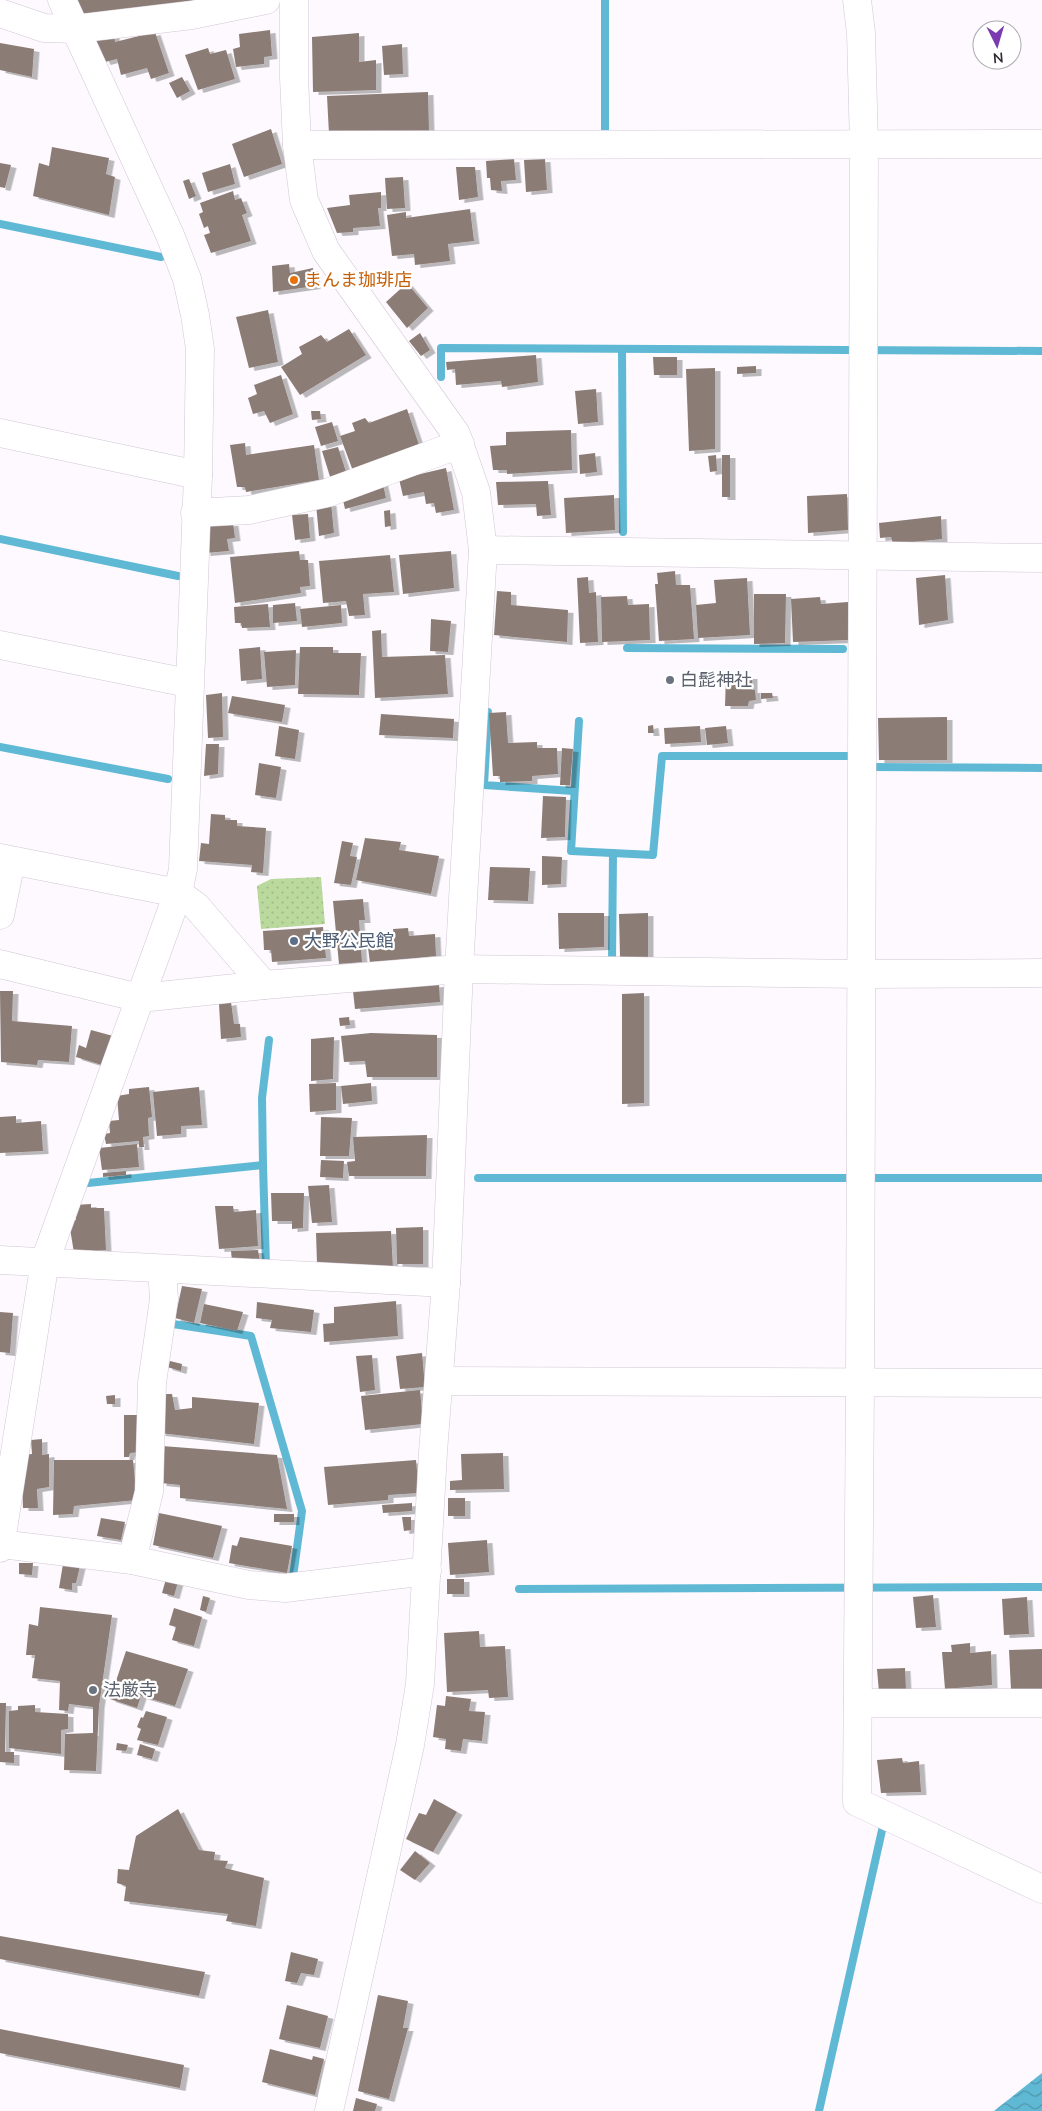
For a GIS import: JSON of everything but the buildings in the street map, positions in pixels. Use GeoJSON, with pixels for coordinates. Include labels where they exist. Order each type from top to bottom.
{"type":"FeatureCollection","features":[{"type":"Feature","properties":{"kind":"street"},"geometry":{"type":"LineString","coordinates":[[62,0],[170,235],[186,279],[195,315],[200,349],[198,475],[188,683],[182,869],[178,893],[45,1261],[0,1546],[132,1560],[250,1585],[285,1588],[427,1571]]}},
{"type":"Feature","properties":{"kind":"street"},"geometry":{"type":"LineString","coordinates":[[0,13],[44,28],[75,29],[192,15],[266,0]]}},
{"type":"Feature","properties":{"kind":"street"},"geometry":{"type":"LineString","coordinates":[[294,0],[297,145],[304,200],[326,251],[456,434],[476,492],[483,550],[459,969],[446,1283],[440,1381],[433,1452],[420,1684],[410,1745],[329,2111]]}},
{"type":"Feature","properties":{"kind":"street"},"geometry":{"type":"LineString","coordinates":[[857,0],[861,33],[864,145],[861,555],[862,974],[857,1802],[1042,1889]]}},
{"type":"Feature","properties":{"kind":"street"},"geometry":{"type":"LineString","coordinates":[[297,145],[1042,144]]}},
{"type":"Feature","properties":{"kind":"street"},"geometry":{"type":"LineString","coordinates":[[0,433],[198,475]]}},
{"type":"Feature","properties":{"kind":"street"},"geometry":{"type":"LineString","coordinates":[[195,513],[248,510],[327,493],[460,444]]}},
{"type":"Feature","properties":{"kind":"street"},"geometry":{"type":"LineString","coordinates":[[483,550],[1042,558]]}},
{"type":"Feature","properties":{"kind":"street"},"geometry":{"type":"LineString","coordinates":[[0,645],[188,683]]}},
{"type":"Feature","properties":{"kind":"street"},"geometry":{"type":"LineString","coordinates":[[0,916],[6,859],[178,893],[196,906],[264,985]]}},
{"type":"Feature","properties":{"kind":"street"},"geometry":{"type":"LineString","coordinates":[[0,964],[140,998],[264,985],[459,969],[862,974],[1042,973]]}},
{"type":"Feature","properties":{"kind":"street"},"geometry":{"type":"LineString","coordinates":[[0,1260],[446,1283]]}},
{"type":"Feature","properties":{"kind":"street"},"geometry":{"type":"LineString","coordinates":[[132,1560],[150,1492],[152,1383],[164,1299],[162,1269]]}},
{"type":"Feature","properties":{"kind":"street"},"geometry":{"type":"LineString","coordinates":[[440,1381],[1042,1383]]}},
{"type":"Feature","properties":{"kind":"street"},"geometry":{"type":"LineString","coordinates":[[858,1703],[1042,1703]]}},
{"type":"Feature","properties":{"kind":"green space"},"geometry":{"type":"Polygon","coordinates":[[[321,877],[325,924],[261,929],[257,886],[271,879],[321,877]]]}},
{"type":"Feature","properties":{"kind":"water"},"geometry":{"type":"Polygon","coordinates":[[[1042,2073],[1042,2111],[994,2111],[1042,2073]]]}},
{"type":"Feature","properties":{"kind":"waterway"},"geometry":{"type":"LineString","coordinates":[[605,0],[605,132]]}},
{"type":"Feature","properties":{"kind":"waterway"},"geometry":{"type":"LineString","coordinates":[[0,224],[161,257]]}},
{"type":"Feature","properties":{"kind":"waterway"},"geometry":{"type":"LineString","coordinates":[[441,377],[441,348],[1042,351]]}},
{"type":"Feature","properties":{"kind":"waterway"},"geometry":{"type":"LineString","coordinates":[[622,349],[623,532]]}},
{"type":"Feature","properties":{"kind":"waterway"},"geometry":{"type":"LineString","coordinates":[[0,539],[178,576]]}},
{"type":"Feature","properties":{"kind":"waterway"},"geometry":{"type":"LineString","coordinates":[[627,648],[843,649]]}},
{"type":"Feature","properties":{"kind":"waterway"},"geometry":{"type":"LineString","coordinates":[[488,712],[484,785],[573,791]]}},
{"type":"Feature","properties":{"kind":"waterway"},"geometry":{"type":"LineString","coordinates":[[579,721],[571,851],[653,855],[662,756],[857,756]]}},
{"type":"Feature","properties":{"kind":"waterway"},"geometry":{"type":"LineString","coordinates":[[0,747],[168,779]]}},
{"type":"Feature","properties":{"kind":"waterway"},"geometry":{"type":"LineString","coordinates":[[871,767],[1042,768]]}},
{"type":"Feature","properties":{"kind":"waterway"},"geometry":{"type":"LineString","coordinates":[[612,962],[613,853]]}},
{"type":"Feature","properties":{"kind":"waterway"},"geometry":{"type":"LineString","coordinates":[[263,1165],[262,1098],[269,1040]]}},
{"type":"Feature","properties":{"kind":"waterway"},"geometry":{"type":"LineString","coordinates":[[88,1183],[263,1165],[266,1265]]}},
{"type":"Feature","properties":{"kind":"waterway"},"geometry":{"type":"LineString","coordinates":[[478,1178],[1042,1178]]}},
{"type":"Feature","properties":{"kind":"waterway"},"geometry":{"type":"LineString","coordinates":[[173,1324],[251,1336],[302,1511],[293,1577]]}},
{"type":"Feature","properties":{"kind":"waterway"},"geometry":{"type":"LineString","coordinates":[[519,1589],[1042,1587]]}},
{"type":"Feature","properties":{"kind":"waterway"},"geometry":{"type":"LineString","coordinates":[[819,2111],[883,1826],[889,1828]]}},
{"type":"Feature","properties":{"kind":"place","name":"まんま珈琲店"},"geometry":{"type":"Point","coordinates":[294,280]}},
{"type":"Feature","properties":{"kind":"place","name":"白髭神社"},"geometry":{"type":"Point","coordinates":[670,680]}},
{"type":"Feature","properties":{"kind":"place","name":"大野公民館"},"geometry":{"type":"Point","coordinates":[294,941]}},
{"type":"Feature","properties":{"kind":"place","name":"法厳寺"},"geometry":{"type":"Point","coordinates":[93,1690]}}]}
